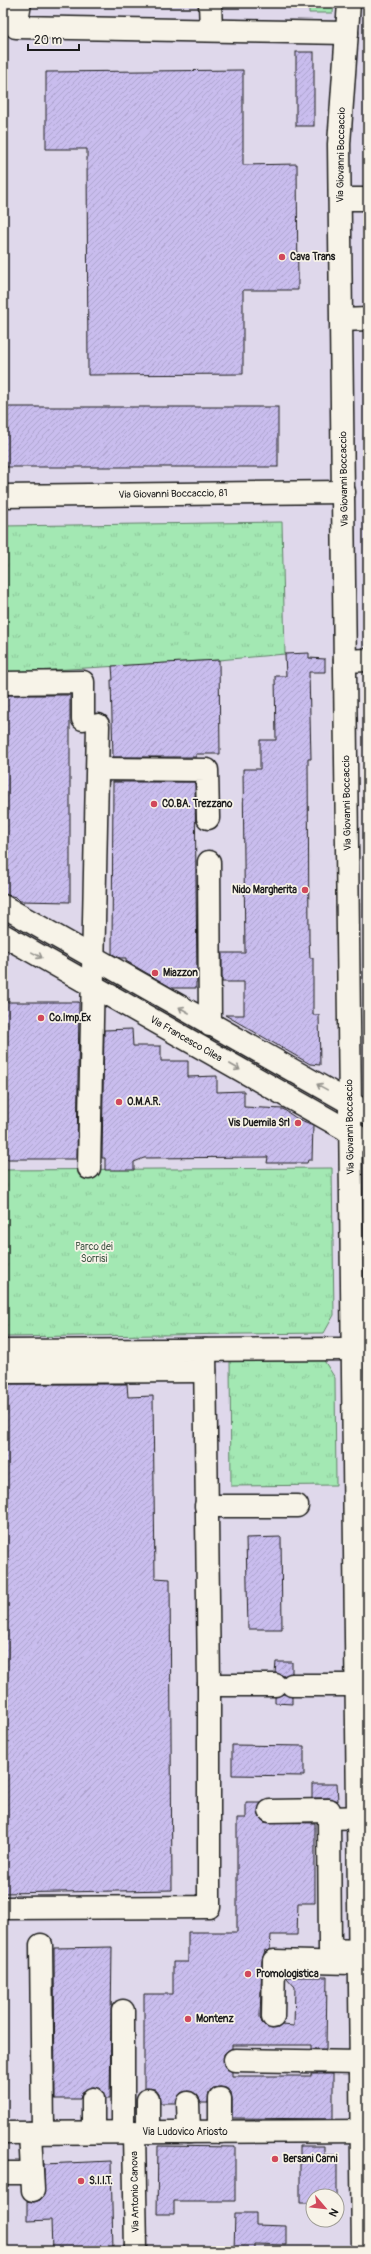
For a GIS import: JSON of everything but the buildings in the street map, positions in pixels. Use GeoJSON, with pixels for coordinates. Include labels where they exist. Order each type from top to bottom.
{"type":"FeatureCollection","features":[{"type":"Feature","properties":{"kind":"street"},"geometry":{"type":"LineString","coordinates":[[20,3],[16,27],[347,33]]}},
{"type":"Feature","properties":{"kind":"street"},"geometry":{"type":"LineString","coordinates":[[210,3],[211,30]]}},
{"type":"Feature","properties":{"kind":"street","name":"Via Giovanni Boccaccio"},"geometry":{"type":"LineString","coordinates":[[349,3],[339,144],[345,661],[359,1108],[360,1306],[353,1349],[362,1553],[357,1685],[363,1818],[361,2062],[365,2131],[363,2251]]}},
{"type":"Feature","properties":{"kind":"street"},"geometry":{"type":"LineString","coordinates":[[340,199],[368,199]]}},
{"type":"Feature","properties":{"kind":"street"},"geometry":{"type":"LineString","coordinates":[[342,320],[368,319]]}},
{"type":"Feature","properties":{"kind":"street","name":"Via Giovanni Boccaccio, 81"},"geometry":{"type":"LineString","coordinates":[[3,496],[344,492]]}},
{"type":"Feature","properties":{"kind":"street"},"geometry":{"type":"LineString","coordinates":[[345,661],[368,660]]}},
{"type":"Feature","properties":{"kind":"street"},"geometry":{"type":"LineString","coordinates":[[3,683],[83,682],[91,722],[98,769],[89,1168]]}},
{"type":"Feature","properties":{"kind":"street"},"geometry":{"type":"LineString","coordinates":[[98,769],[207,770],[208,818]]}},
{"type":"Feature","properties":{"kind":"street"},"geometry":{"type":"LineString","coordinates":[[209,862],[210,1025]]}},
{"type":"Feature","properties":{"kind":"street"},"geometry":{"type":"LineString","coordinates":[[3,906],[210,1025],[359,1108]]}},
{"type":"Feature","properties":{"kind":"street","name":"Via Francesco Cilea"},"geometry":{"type":"LineString","coordinates":[[3,935],[359,1138]]}},
{"type":"Feature","properties":{"kind":"street"},"geometry":{"type":"LineString","coordinates":[[3,1372],[205,1360],[353,1349]]}},
{"type":"Feature","properties":{"kind":"street"},"geometry":{"type":"LineString","coordinates":[[3,1351],[205,1360]]}},
{"type":"Feature","properties":{"kind":"street"},"geometry":{"type":"LineString","coordinates":[[3,1908],[209,1907],[209,1686],[205,1360]]}},
{"type":"Feature","properties":{"kind":"street"},"geometry":{"type":"LineString","coordinates":[[206,1506],[297,1506]]}},
{"type":"Feature","properties":{"kind":"street"},"geometry":{"type":"LineString","coordinates":[[209,1686],[357,1685]]}},
{"type":"Feature","properties":{"kind":"street"},"geometry":{"type":"LineString","coordinates":[[270,1811],[329,1810],[330,1950],[362,1964]]}},
{"type":"Feature","properties":{"kind":"street"},"geometry":{"type":"LineString","coordinates":[[329,1818],[363,1818]]}},
{"type":"Feature","properties":{"kind":"street"},"geometry":{"type":"LineString","coordinates":[[20,2178],[36,2132],[42,1945]]}},
{"type":"Feature","properties":{"kind":"street"},"geometry":{"type":"LineString","coordinates":[[273,2017],[274,1961],[362,1964]]}},
{"type":"Feature","properties":{"kind":"street"},"geometry":{"type":"LineString","coordinates":[[123,2011],[135,2132]]}},
{"type":"Feature","properties":{"kind":"street"},"geometry":{"type":"LineString","coordinates":[[235,2060],[361,2062]]}},
{"type":"Feature","properties":{"kind":"street"},"geometry":{"type":"LineString","coordinates":[[93,2099],[93,2132]]}},
{"type":"Feature","properties":{"kind":"street"},"geometry":{"type":"LineString","coordinates":[[220,2099],[220,2132]]}},
{"type":"Feature","properties":{"kind":"street"},"geometry":{"type":"LineString","coordinates":[[135,2132],[148,2100]]}},
{"type":"Feature","properties":{"kind":"street"},"geometry":{"type":"LineString","coordinates":[[188,2103],[189,2132]]}},
{"type":"Feature","properties":{"kind":"street","name":"Via Ludovico Ariosto"},"geometry":{"type":"LineString","coordinates":[[3,2133],[365,2131]]}},
{"type":"Feature","properties":{"kind":"street","name":"Via Antonio Canova"},"geometry":{"type":"LineString","coordinates":[[135,2132],[136,2251]]}},
{"type":"Feature","properties":{"kind":"shaded area"},"geometry":{"type":"Polygon","coordinates":[[[3,3],[368,3],[368,654],[331,657],[352,2251],[3,2251],[3,3]]]}},
{"type":"Feature","properties":{"kind":"green space"},"geometry":{"type":"Polygon","coordinates":[[[309,3],[334,3],[333,13],[309,13],[309,3]]]}},
{"type":"Feature","properties":{"kind":"green space"},"geometry":{"type":"Polygon","coordinates":[[[282,522],[285,654],[219,660],[3,673],[3,526],[282,522]]]}},
{"type":"Feature","properties":{"kind":"green space","name":"Parco dei Sorrisi"},"geometry":{"type":"Polygon","coordinates":[[[332,1168],[334,1315],[324,1333],[3,1337],[3,1170],[332,1168]]]}},
{"type":"Feature","properties":{"kind":"green space"},"geometry":{"type":"Polygon","coordinates":[[[323,1359],[335,1378],[336,1485],[231,1486],[230,1360],[323,1359]]]}},
{"type":"Feature","properties":{"kind":"place","name":"Cava Trans"},"geometry":{"type":"Point","coordinates":[282,257]}},
{"type":"Feature","properties":{"kind":"place","name":"CO.BA. Trezzano"},"geometry":{"type":"Point","coordinates":[154,804]}},
{"type":"Feature","properties":{"kind":"place","name":"Nido Margherita"},"geometry":{"type":"Point","coordinates":[305,890]}},
{"type":"Feature","properties":{"kind":"place","name":"Miazzon"},"geometry":{"type":"Point","coordinates":[155,973]}},
{"type":"Feature","properties":{"kind":"place","name":"Co.Imp.Ex"},"geometry":{"type":"Point","coordinates":[41,1018]}},
{"type":"Feature","properties":{"kind":"place","name":"O.M.A.R."},"geometry":{"type":"Point","coordinates":[119,1102]}},
{"type":"Feature","properties":{"kind":"place","name":"Vis Duemila Srl"},"geometry":{"type":"Point","coordinates":[298,1123]}},
{"type":"Feature","properties":{"kind":"place","name":"Promologistica"},"geometry":{"type":"Point","coordinates":[248,1974]}},
{"type":"Feature","properties":{"kind":"place","name":"Montenz"},"geometry":{"type":"Point","coordinates":[188,2019]}},
{"type":"Feature","properties":{"kind":"place","name":"Bersani Carni"},"geometry":{"type":"Point","coordinates":[275,2159]}},
{"type":"Feature","properties":{"kind":"place","name":"S.I.I.T."},"geometry":{"type":"Point","coordinates":[81,2181]}}]}
